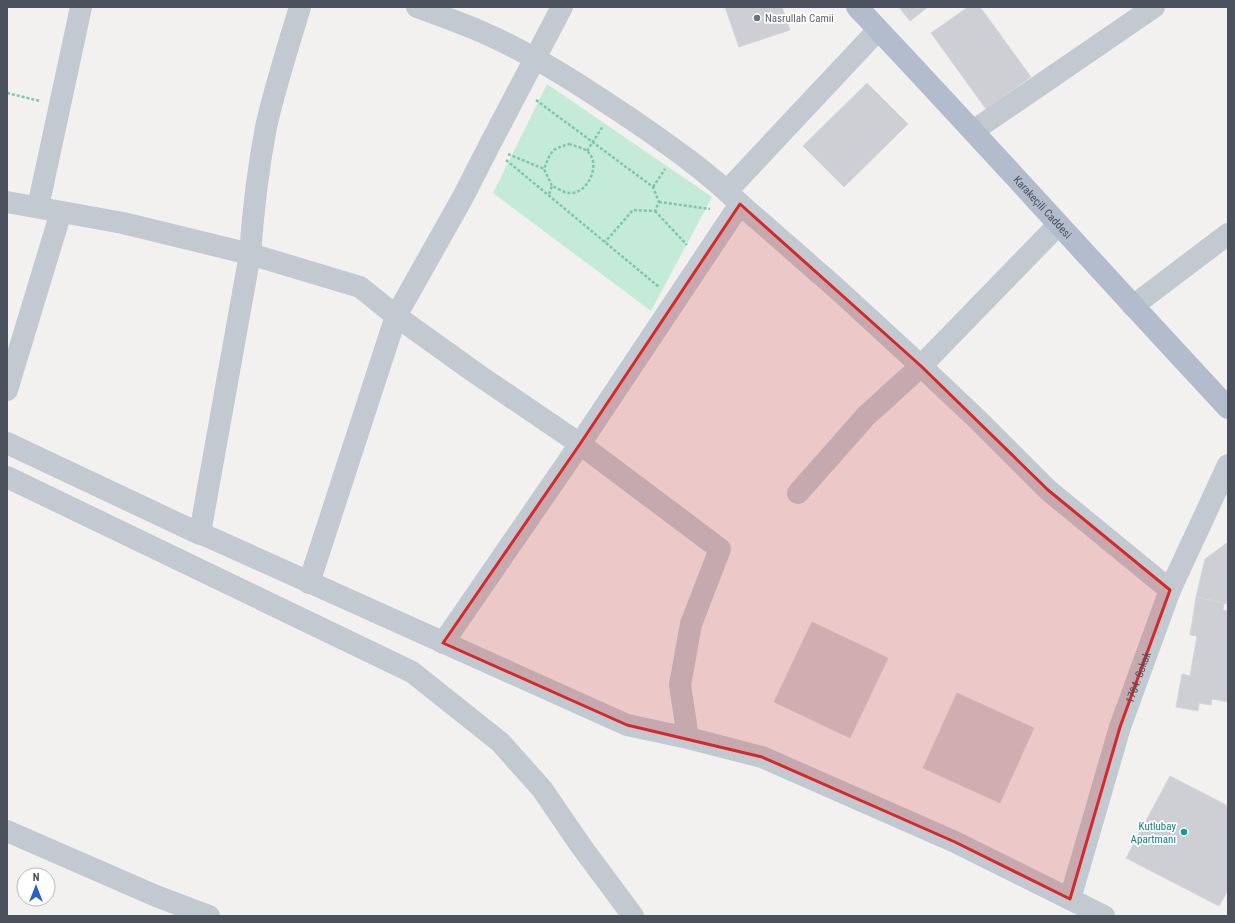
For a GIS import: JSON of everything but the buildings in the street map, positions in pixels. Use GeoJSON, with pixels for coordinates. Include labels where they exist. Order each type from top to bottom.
{"type":"FeatureCollection","features":[{"type":"Feature","properties":{"kind":"main road","name":"Karakeçili Caddesi"},"geometry":{"type":"LineString","coordinates":[[857,7],[1228,408]]}},
{"type":"Feature","properties":{"kind":"street"},"geometry":{"type":"LineString","coordinates":[[38,208],[81,7]]}},
{"type":"Feature","properties":{"kind":"street"},"geometry":{"type":"LineString","coordinates":[[200,533],[250,254],[258,172],[266,127],[300,7]]}},
{"type":"Feature","properties":{"kind":"street"},"geometry":{"type":"LineString","coordinates":[[417,7],[483,32],[535,59],[678,150],[734,202],[835,287],[921,366],[1048,490],[1170,590]]}},
{"type":"Feature","properties":{"kind":"street"},"geometry":{"type":"LineString","coordinates":[[309,583],[396,316],[463,197],[562,7]]}},
{"type":"Feature","properties":{"kind":"street"},"geometry":{"type":"LineString","coordinates":[[973,131],[1126,14],[1154,7]]}},
{"type":"Feature","properties":{"kind":"street"},"geometry":{"type":"LineString","coordinates":[[443,643],[676,301],[702,261],[734,202],[878,30]]}},
{"type":"Feature","properties":{"kind":"street"},"geometry":{"type":"LineString","coordinates":[[7,202],[124,223],[250,254],[360,287],[396,316],[477,374],[580,444],[720,549],[691,624],[680,685],[688,738]]}},
{"type":"Feature","properties":{"kind":"street"},"geometry":{"type":"LineString","coordinates":[[7,390],[61,212]]}},
{"type":"Feature","properties":{"kind":"street"},"geometry":{"type":"LineString","coordinates":[[798,493],[866,416],[921,366],[1058,225]]}},
{"type":"Feature","properties":{"kind":"street"},"geometry":{"type":"LineString","coordinates":[[1133,306],[1228,234]]}},
{"type":"Feature","properties":{"kind":"street"},"geometry":{"type":"LineString","coordinates":[[7,443],[200,534],[627,725],[688,738],[762,757],[955,842],[1104,916]]}},
{"type":"Feature","properties":{"kind":"street","name":"1784. Sokak"},"geometry":{"type":"LineString","coordinates":[[1070,898],[1120,727],[1170,590],[1228,465]]}},
{"type":"Feature","properties":{"kind":"street"},"geometry":{"type":"LineString","coordinates":[[7,477],[412,672],[500,742],[542,789],[580,846],[633,916]]}},
{"type":"Feature","properties":{"kind":"street"},"geometry":{"type":"LineString","coordinates":[[7,831],[156,896],[209,916]]}},
{"type":"Feature","properties":{"kind":"path"},"geometry":{"type":"LineString","coordinates":[[520,88],[653,187],[659,202],[655,211]]}},
{"type":"Feature","properties":{"kind":"path"},"geometry":{"type":"LineString","coordinates":[[7,93],[60,106]]}},
{"type":"Feature","properties":{"kind":"path"},"geometry":{"type":"LineString","coordinates":[[587,151],[614,108]]}},
{"type":"Feature","properties":{"kind":"path"},"geometry":{"type":"LineString","coordinates":[[489,146],[544,169],[552,186],[569,194],[578,192],[587,186],[594,169],[587,151],[569,144],[554,148],[544,169]]}},
{"type":"Feature","properties":{"kind":"path"},"geometry":{"type":"LineString","coordinates":[[489,146],[549,194],[676,301]]}},
{"type":"Feature","properties":{"kind":"path"},"geometry":{"type":"LineString","coordinates":[[549,194],[552,186]]}},
{"type":"Feature","properties":{"kind":"path"},"geometry":{"type":"LineString","coordinates":[[659,202],[734,202]]}},
{"type":"Feature","properties":{"kind":"path"},"geometry":{"type":"LineString","coordinates":[[605,242],[633,210],[655,211],[702,261]]}},
{"type":"Feature","properties":{"kind":"highlighted area"},"geometry":{"type":"Polygon","coordinates":[[[740,204],[921,366],[1048,490],[1170,590],[1120,727],[1070,899],[955,842],[762,757],[627,725],[443,643],[580,444],[740,204]]]}},
{"type":"Feature","properties":{"kind":"green space"},"geometry":{"type":"Polygon","coordinates":[[[547,84],[712,197],[651,311],[493,193],[547,84]]]}},
{"type":"Feature","properties":{"kind":"place","name":"Nasrullah Camii"},"geometry":{"type":"Point","coordinates":[757,18]}},
{"type":"Feature","properties":{"kind":"place","name":"Kutlubay Apartmanı"},"geometry":{"type":"Point","coordinates":[1184,832]}}]}
